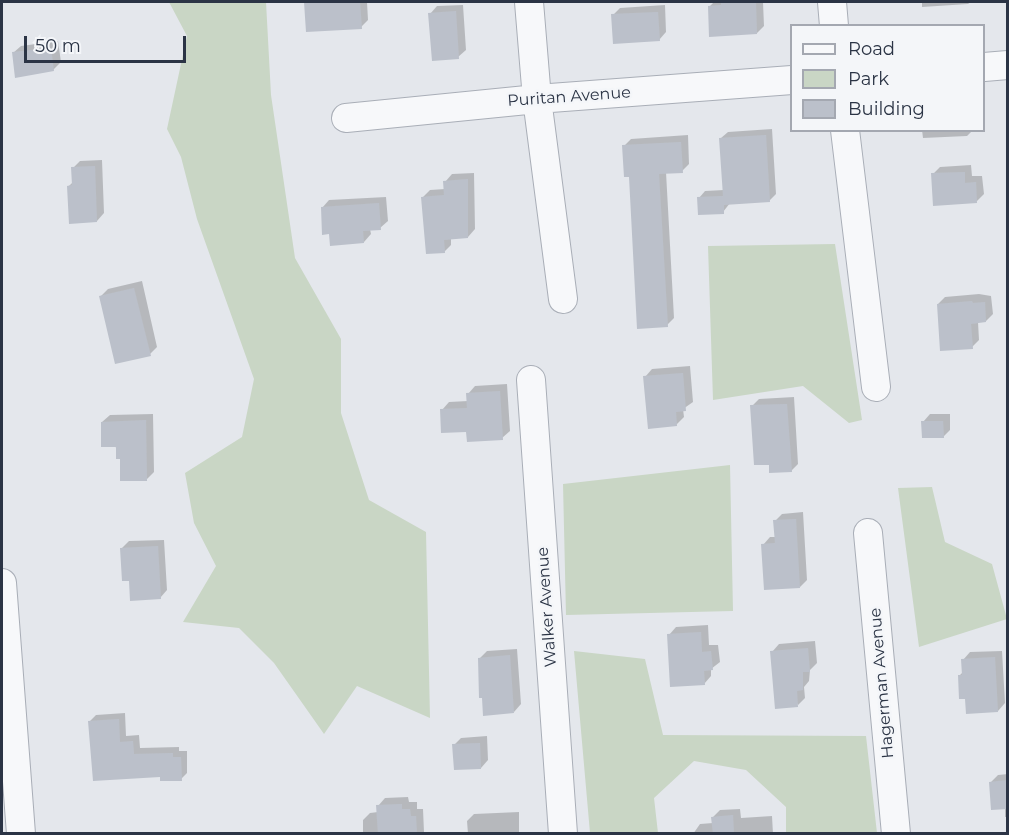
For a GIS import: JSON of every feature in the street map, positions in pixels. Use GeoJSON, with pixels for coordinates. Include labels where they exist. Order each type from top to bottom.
{"type":"FeatureCollection","features":[{"type":"Feature","properties":{"kind":"street"},"geometry":{"type":"LineString","coordinates":[[529,2],[537,99],[563,298]]}},
{"type":"Feature","properties":{"kind":"street"},"geometry":{"type":"LineString","coordinates":[[832,2],[834,24]]}},
{"type":"Feature","properties":{"kind":"street"},"geometry":{"type":"LineString","coordinates":[[985,67],[1008,65]]}},
{"type":"Feature","properties":{"kind":"street","name":"Puritan Avenue"},"geometry":{"type":"LineString","coordinates":[[346,118],[537,99],[790,80]]}},
{"type":"Feature","properties":{"kind":"street"},"geometry":{"type":"LineString","coordinates":[[845,132],[876,387]]}},
{"type":"Feature","properties":{"kind":"street","name":"Walker Avenue"},"geometry":{"type":"LineString","coordinates":[[531,380],[563,834]]}},
{"type":"Feature","properties":{"kind":"street","name":"Hagerman Avenue"},"geometry":{"type":"LineString","coordinates":[[868,533],[896,834]]}},
{"type":"Feature","properties":{"kind":"street"},"geometry":{"type":"LineString","coordinates":[[2,583],[21,834]]}},
{"type":"Feature","properties":{"kind":"green space"},"geometry":{"type":"Polygon","coordinates":[[[169,2],[266,2],[271,95],[295,258],[341,339],[341,413],[369,500],[426,532],[430,718],[357,686],[324,734],[274,663],[239,628],[183,622],[216,566],[194,523],[185,473],[242,437],[254,379],[197,219],[181,157],[167,129],[187,36],[169,2]]]}},
{"type":"Feature","properties":{"kind":"green space"},"geometry":{"type":"Polygon","coordinates":[[[835,244],[862,420],[849,423],[803,386],[713,400],[708,246],[835,244]]]}},
{"type":"Feature","properties":{"kind":"green space"},"geometry":{"type":"Polygon","coordinates":[[[730,465],[733,611],[566,615],[563,484],[730,465]]]}},
{"type":"Feature","properties":{"kind":"green space"},"geometry":{"type":"Polygon","coordinates":[[[932,487],[945,542],[992,564],[1007,619],[919,647],[898,488],[932,487]]]}},
{"type":"Feature","properties":{"kind":"green space"},"geometry":{"type":"Polygon","coordinates":[[[574,651],[645,659],[663,735],[866,736],[877,833],[786,833],[786,807],[746,770],[694,761],[654,798],[658,833],[590,833],[574,651]]]}},
{"type":"Feature","properties":{"kind":"building"},"geometry":{"type":"Polygon","coordinates":[[[304,2],[360,2],[362,29],[306,32],[304,2]]]}},
{"type":"Feature","properties":{"kind":"building"},"geometry":{"type":"Polygon","coordinates":[[[721,2],[756,3],[757,34],[709,37],[708,6],[721,5],[721,2]]]}},
{"type":"Feature","properties":{"kind":"building"},"geometry":{"type":"Polygon","coordinates":[[[456,11],[459,59],[432,61],[428,13],[456,11]]]}},
{"type":"Feature","properties":{"kind":"building"},"geometry":{"type":"Polygon","coordinates":[[[658,12],[660,41],[613,44],[611,14],[658,12]]]}},
{"type":"Feature","properties":{"kind":"building"},"geometry":{"type":"Polygon","coordinates":[[[51,48],[54,71],[15,78],[12,52],[51,48]]]}},
{"type":"Feature","properties":{"kind":"building"},"geometry":{"type":"Polygon","coordinates":[[[766,135],[770,202],[724,205],[724,214],[698,215],[697,197],[723,196],[719,138],[766,135]]]}},
{"type":"Feature","properties":{"kind":"building"},"geometry":{"type":"Polygon","coordinates":[[[681,142],[683,173],[659,174],[668,327],[637,329],[629,177],[624,177],[622,145],[681,142]]]}},
{"type":"Feature","properties":{"kind":"building"},"geometry":{"type":"Polygon","coordinates":[[[95,166],[97,222],[69,224],[67,186],[72,185],[71,167],[95,166]]]}},
{"type":"Feature","properties":{"kind":"building"},"geometry":{"type":"Polygon","coordinates":[[[965,172],[965,183],[976,182],[977,203],[933,206],[931,173],[965,172]]]}},
{"type":"Feature","properties":{"kind":"building"},"geometry":{"type":"Polygon","coordinates":[[[468,179],[468,238],[444,240],[445,253],[426,254],[421,197],[444,195],[443,181],[468,179]]]}},
{"type":"Feature","properties":{"kind":"building"},"geometry":{"type":"Polygon","coordinates":[[[379,203],[381,230],[363,231],[364,243],[330,246],[329,234],[322,235],[321,207],[379,203]]]}},
{"type":"Feature","properties":{"kind":"building"},"geometry":{"type":"Polygon","coordinates":[[[134,288],[151,356],[115,364],[99,296],[134,288]]]}},
{"type":"Feature","properties":{"kind":"building"},"geometry":{"type":"Polygon","coordinates":[[[972,301],[973,303],[985,302],[986,322],[971,324],[973,349],[940,351],[937,304],[972,301]]]}},
{"type":"Feature","properties":{"kind":"building"},"geometry":{"type":"Polygon","coordinates":[[[683,373],[686,411],[676,412],[677,426],[648,429],[643,376],[683,373]]]}},
{"type":"Feature","properties":{"kind":"building"},"geometry":{"type":"Polygon","coordinates":[[[500,391],[503,440],[467,442],[466,432],[441,433],[440,409],[467,408],[466,393],[500,391]]]}},
{"type":"Feature","properties":{"kind":"building"},"geometry":{"type":"Polygon","coordinates":[[[787,404],[792,472],[769,473],[769,465],[754,465],[750,405],[787,404]]]}},
{"type":"Feature","properties":{"kind":"building"},"geometry":{"type":"Polygon","coordinates":[[[146,420],[147,481],[120,481],[120,459],[116,459],[116,447],[101,447],[101,422],[146,420]]]}},
{"type":"Feature","properties":{"kind":"building"},"geometry":{"type":"Polygon","coordinates":[[[921,421],[943,421],[944,438],[922,438],[921,421]]]}},
{"type":"Feature","properties":{"kind":"building"},"geometry":{"type":"Polygon","coordinates":[[[796,519],[800,588],[764,590],[761,544],[775,543],[773,520],[796,519]]]}},
{"type":"Feature","properties":{"kind":"building"},"geometry":{"type":"Polygon","coordinates":[[[158,546],[161,599],[130,601],[129,581],[122,581],[120,548],[158,546]]]}},
{"type":"Feature","properties":{"kind":"building"},"geometry":{"type":"Polygon","coordinates":[[[701,632],[702,652],[711,651],[713,670],[704,671],[705,685],[670,687],[667,634],[701,632]]]}},
{"type":"Feature","properties":{"kind":"building"},"geometry":{"type":"Polygon","coordinates":[[[808,648],[810,672],[803,672],[803,690],[797,691],[798,707],[775,709],[770,651],[808,648]]]}},
{"type":"Feature","properties":{"kind":"building"},"geometry":{"type":"Polygon","coordinates":[[[510,655],[514,713],[483,716],[482,698],[479,698],[478,658],[510,655]]]}},
{"type":"Feature","properties":{"kind":"building"},"geometry":{"type":"Polygon","coordinates":[[[995,657],[998,712],[966,714],[965,699],[959,699],[958,675],[962,675],[961,659],[995,657]]]}},
{"type":"Feature","properties":{"kind":"building"},"geometry":{"type":"Polygon","coordinates":[[[119,719],[120,742],[133,741],[134,754],[173,753],[173,757],[181,757],[182,781],[160,781],[160,777],[93,781],[88,721],[119,719]]]}},
{"type":"Feature","properties":{"kind":"building"},"geometry":{"type":"Polygon","coordinates":[[[480,743],[481,769],[454,770],[452,744],[480,743]]]}},
{"type":"Feature","properties":{"kind":"building"},"geometry":{"type":"Polygon","coordinates":[[[1008,780],[1008,809],[991,810],[989,782],[1008,780]]]}},
{"type":"Feature","properties":{"kind":"building"},"geometry":{"type":"Polygon","coordinates":[[[402,804],[402,809],[410,809],[411,816],[416,816],[417,834],[378,834],[376,805],[402,804]]]}},
{"type":"Feature","properties":{"kind":"building"},"geometry":{"type":"Polygon","coordinates":[[[733,815],[734,834],[713,834],[711,817],[733,815]]]}}]}
